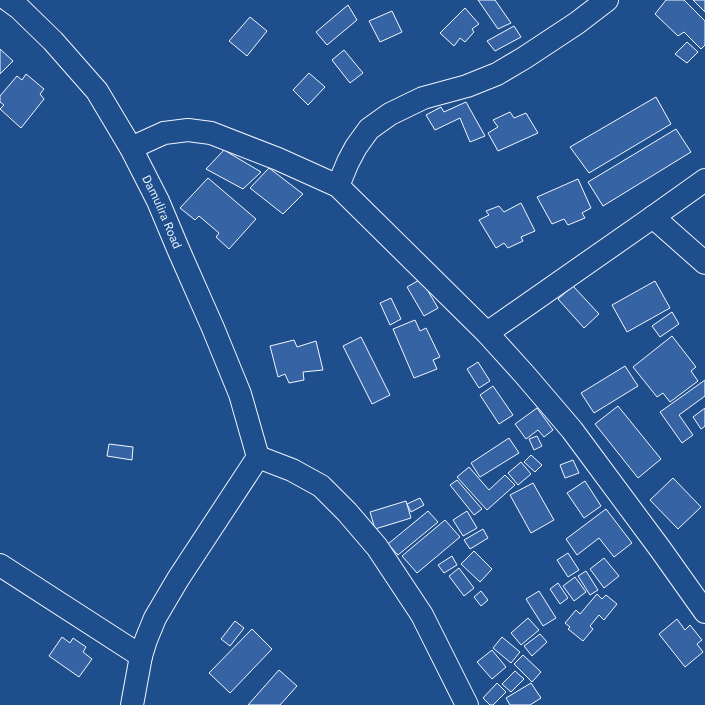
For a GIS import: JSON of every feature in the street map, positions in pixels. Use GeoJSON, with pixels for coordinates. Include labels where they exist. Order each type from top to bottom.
{"type":"FeatureCollection","features":[{"type":"Feature","properties":{"kind":"street","name":"Damulira Road"},"geometry":{"type":"LineString","coordinates":[[8,0],[20,8],[53,41],[97,91],[131,148],[158,201],[213,328],[240,394],[258,457]]}},
{"type":"Feature","properties":{"kind":"street"},"geometry":{"type":"LineString","coordinates":[[338,186],[356,147],[369,129],[390,114],[423,98],[467,86],[497,74],[578,24],[607,0]]}},
{"type":"Feature","properties":{"kind":"street"},"geometry":{"type":"LineString","coordinates":[[131,148],[164,133],[188,130],[211,133],[278,159],[338,186],[487,333],[525,375],[572,430],[661,550],[702,602]]}},
{"type":"Feature","properties":{"kind":"street"},"geometry":{"type":"LineString","coordinates":[[487,333],[653,218],[705,180]]}},
{"type":"Feature","properties":{"kind":"street"},"geometry":{"type":"LineString","coordinates":[[653,218],[705,263]]}},
{"type":"Feature","properties":{"kind":"street"},"geometry":{"type":"LineString","coordinates":[[132,705],[141,656],[155,618],[178,579],[258,457],[292,470],[321,486],[347,512],[377,547],[422,615],[467,705]]}},
{"type":"Feature","properties":{"kind":"street"},"geometry":{"type":"LineString","coordinates":[[0,565],[141,656]]}},
{"type":"Feature","properties":{"kind":"building"},"geometry":{"type":"Polygon","coordinates":[[[478,0],[495,0],[511,23],[498,29],[478,0]]]}},
{"type":"Feature","properties":{"kind":"building"},"geometry":{"type":"Polygon","coordinates":[[[666,0],[684,0],[705,21],[705,45],[701,49],[684,32],[678,36],[655,14],[666,0]]]}},
{"type":"Feature","properties":{"kind":"building"},"geometry":{"type":"Polygon","coordinates":[[[693,0],[705,0],[705,12],[693,0]]]}},
{"type":"Feature","properties":{"kind":"building"},"geometry":{"type":"Polygon","coordinates":[[[348,5],[357,20],[327,45],[316,32],[348,5]]]}},
{"type":"Feature","properties":{"kind":"building"},"geometry":{"type":"Polygon","coordinates":[[[465,8],[479,24],[472,29],[474,32],[465,42],[460,38],[454,46],[440,33],[465,8]]]}},
{"type":"Feature","properties":{"kind":"building"},"geometry":{"type":"Polygon","coordinates":[[[392,11],[402,32],[380,42],[369,21],[392,11]]]}},
{"type":"Feature","properties":{"kind":"building"},"geometry":{"type":"Polygon","coordinates":[[[250,17],[267,31],[247,56],[229,41],[250,17]]]}},
{"type":"Feature","properties":{"kind":"building"},"geometry":{"type":"Polygon","coordinates":[[[514,26],[521,37],[495,51],[487,41],[514,26]]]}},
{"type":"Feature","properties":{"kind":"building"},"geometry":{"type":"Polygon","coordinates":[[[687,42],[698,52],[687,63],[675,54],[687,42]]]}},
{"type":"Feature","properties":{"kind":"building"},"geometry":{"type":"Polygon","coordinates":[[[0,49],[13,61],[0,74],[0,49]]]}},
{"type":"Feature","properties":{"kind":"building"},"geometry":{"type":"Polygon","coordinates":[[[344,50],[363,73],[350,83],[332,60],[344,50]]]}},
{"type":"Feature","properties":{"kind":"building"},"geometry":{"type":"Polygon","coordinates":[[[309,73],[325,87],[308,105],[293,90],[309,73]]]}},
{"type":"Feature","properties":{"kind":"building"},"geometry":{"type":"Polygon","coordinates":[[[26,74],[44,89],[40,94],[44,99],[21,128],[0,109],[4,105],[0,102],[0,96],[17,76],[22,80],[26,74]]]}},
{"type":"Feature","properties":{"kind":"building"},"geometry":{"type":"Polygon","coordinates":[[[656,97],[671,124],[589,173],[570,147],[656,97]]]}},
{"type":"Feature","properties":{"kind":"building"},"geometry":{"type":"Polygon","coordinates":[[[466,102],[485,136],[470,142],[460,118],[435,130],[426,115],[441,107],[444,112],[466,102]]]}},
{"type":"Feature","properties":{"kind":"building"},"geometry":{"type":"Polygon","coordinates":[[[510,112],[514,118],[526,113],[538,133],[498,151],[488,133],[498,127],[493,120],[510,112]]]}},
{"type":"Feature","properties":{"kind":"building"},"geometry":{"type":"Polygon","coordinates":[[[676,129],[691,152],[603,206],[588,182],[676,129]]]}},
{"type":"Feature","properties":{"kind":"building"},"geometry":{"type":"Polygon","coordinates":[[[224,150],[261,172],[243,189],[206,169],[224,150]]]}},
{"type":"Feature","properties":{"kind":"building"},"geometry":{"type":"Polygon","coordinates":[[[269,168],[303,194],[283,214],[250,188],[269,168]]]}},
{"type":"Feature","properties":{"kind":"building"},"geometry":{"type":"Polygon","coordinates":[[[208,178],[256,219],[229,249],[216,237],[219,233],[199,216],[195,220],[180,208],[208,178]]]}},
{"type":"Feature","properties":{"kind":"building"},"geometry":{"type":"Polygon","coordinates":[[[578,179],[591,208],[582,213],[585,218],[568,225],[564,219],[552,224],[537,197],[578,179]]]}},
{"type":"Feature","properties":{"kind":"building"},"geometry":{"type":"Polygon","coordinates":[[[521,203],[535,231],[521,237],[523,241],[508,248],[504,243],[496,248],[479,220],[489,215],[486,211],[499,206],[504,212],[521,203]]]}},
{"type":"Feature","properties":{"kind":"building"},"geometry":{"type":"Polygon","coordinates":[[[421,279],[438,308],[424,316],[407,287],[421,279]]]}},
{"type":"Feature","properties":{"kind":"building"},"geometry":{"type":"Polygon","coordinates":[[[655,281],[670,308],[627,332],[612,305],[655,281]]]}},
{"type":"Feature","properties":{"kind":"building"},"geometry":{"type":"Polygon","coordinates":[[[573,286],[599,314],[584,328],[558,299],[573,286]]]}},
{"type":"Feature","properties":{"kind":"building"},"geometry":{"type":"Polygon","coordinates":[[[391,298],[401,319],[390,325],[380,303],[391,298]]]}},
{"type":"Feature","properties":{"kind":"building"},"geometry":{"type":"Polygon","coordinates":[[[672,312],[679,324],[660,337],[652,326],[672,312]]]}},
{"type":"Feature","properties":{"kind":"building"},"geometry":{"type":"Polygon","coordinates":[[[415,320],[420,331],[426,328],[440,357],[433,360],[437,369],[414,378],[393,329],[415,320]]]}},
{"type":"Feature","properties":{"kind":"building"},"geometry":{"type":"Polygon","coordinates":[[[672,336],[696,367],[691,371],[698,381],[670,402],[663,393],[657,397],[633,367],[672,336]]]}},
{"type":"Feature","properties":{"kind":"building"},"geometry":{"type":"Polygon","coordinates":[[[361,337],[390,395],[372,404],[343,346],[361,337]]]}},
{"type":"Feature","properties":{"kind":"building"},"geometry":{"type":"Polygon","coordinates":[[[294,340],[297,347],[316,341],[323,370],[303,372],[304,380],[289,383],[285,374],[278,377],[270,346],[294,340]]]}},
{"type":"Feature","properties":{"kind":"building"},"geometry":{"type":"Polygon","coordinates":[[[478,362],[490,381],[479,388],[467,369],[478,362]]]}},
{"type":"Feature","properties":{"kind":"building"},"geometry":{"type":"Polygon","coordinates":[[[625,366],[638,386],[594,413],[581,393],[625,366]]]}},
{"type":"Feature","properties":{"kind":"building"},"geometry":{"type":"Polygon","coordinates":[[[705,380],[705,396],[679,415],[693,435],[682,443],[660,412],[705,380]]]}},
{"type":"Feature","properties":{"kind":"building"},"geometry":{"type":"Polygon","coordinates":[[[493,386],[513,415],[499,424],[480,395],[493,386]]]}},
{"type":"Feature","properties":{"kind":"building"},"geometry":{"type":"Polygon","coordinates":[[[618,406],[661,459],[638,478],[595,424],[618,406]]]}},
{"type":"Feature","properties":{"kind":"building"},"geometry":{"type":"Polygon","coordinates":[[[537,408],[553,430],[544,437],[538,430],[526,439],[515,424],[537,408]]]}},
{"type":"Feature","properties":{"kind":"building"},"geometry":{"type":"Polygon","coordinates":[[[705,408],[705,426],[701,429],[693,417],[705,408]]]}},
{"type":"Feature","properties":{"kind":"building"},"geometry":{"type":"Polygon","coordinates":[[[537,436],[542,446],[534,450],[529,439],[537,436]]]}},
{"type":"Feature","properties":{"kind":"building"},"geometry":{"type":"Polygon","coordinates":[[[509,438],[519,453],[480,477],[471,463],[509,438]]]}},
{"type":"Feature","properties":{"kind":"building"},"geometry":{"type":"Polygon","coordinates":[[[109,444],[133,447],[132,460],[107,456],[109,444]]]}},
{"type":"Feature","properties":{"kind":"building"},"geometry":{"type":"Polygon","coordinates":[[[531,455],[542,465],[535,472],[524,462],[531,455]]]}},
{"type":"Feature","properties":{"kind":"building"},"geometry":{"type":"Polygon","coordinates":[[[573,460],[579,473],[565,478],[560,465],[573,460]]]}},
{"type":"Feature","properties":{"kind":"building"},"geometry":{"type":"Polygon","coordinates":[[[521,462],[531,474],[518,485],[508,473],[521,462]]]}},
{"type":"Feature","properties":{"kind":"building"},"geometry":{"type":"Polygon","coordinates":[[[469,467],[489,490],[505,475],[515,485],[487,510],[457,477],[469,467]]]}},
{"type":"Feature","properties":{"kind":"building"},"geometry":{"type":"Polygon","coordinates":[[[673,478],[701,507],[678,529],[650,500],[673,478]]]}},
{"type":"Feature","properties":{"kind":"building"},"geometry":{"type":"Polygon","coordinates":[[[457,480],[482,509],[474,515],[450,485],[457,480]]]}},
{"type":"Feature","properties":{"kind":"building"},"geometry":{"type":"Polygon","coordinates":[[[585,481],[601,506],[584,518],[567,493],[585,481]]]}},
{"type":"Feature","properties":{"kind":"building"},"geometry":{"type":"Polygon","coordinates":[[[533,483],[554,520],[531,533],[510,495],[533,483]]]}},
{"type":"Feature","properties":{"kind":"building"},"geometry":{"type":"Polygon","coordinates":[[[420,498],[424,505],[411,512],[407,504],[420,498]]]}},
{"type":"Feature","properties":{"kind":"building"},"geometry":{"type":"Polygon","coordinates":[[[406,501],[411,518],[375,529],[370,512],[406,501]]]}},
{"type":"Feature","properties":{"kind":"building"},"geometry":{"type":"Polygon","coordinates":[[[606,509],[632,543],[614,557],[599,538],[577,555],[566,539],[606,509]]]}},
{"type":"Feature","properties":{"kind":"building"},"geometry":{"type":"Polygon","coordinates":[[[428,511],[438,522],[398,555],[388,544],[428,511]]]}},
{"type":"Feature","properties":{"kind":"building"},"geometry":{"type":"Polygon","coordinates":[[[467,511],[477,528],[463,536],[453,520],[467,511]]]}},
{"type":"Feature","properties":{"kind":"building"},"geometry":{"type":"Polygon","coordinates":[[[445,520],[460,537],[417,573],[402,556],[445,520]]]}},
{"type":"Feature","properties":{"kind":"building"},"geometry":{"type":"Polygon","coordinates":[[[483,529],[488,538],[470,549],[464,540],[483,529]]]}},
{"type":"Feature","properties":{"kind":"building"},"geometry":{"type":"Polygon","coordinates":[[[474,551],[492,569],[480,582],[461,564],[474,551]]]}},
{"type":"Feature","properties":{"kind":"building"},"geometry":{"type":"Polygon","coordinates":[[[568,553],[579,570],[568,577],[557,560],[568,553]]]}},
{"type":"Feature","properties":{"kind":"building"},"geometry":{"type":"Polygon","coordinates":[[[452,556],[457,565],[444,573],[438,565],[452,556]]]}},
{"type":"Feature","properties":{"kind":"building"},"geometry":{"type":"Polygon","coordinates":[[[604,558],[619,576],[604,588],[590,569],[604,558]]]}},
{"type":"Feature","properties":{"kind":"building"},"geometry":{"type":"Polygon","coordinates":[[[459,568],[474,588],[464,596],[449,576],[459,568]]]}},
{"type":"Feature","properties":{"kind":"building"},"geometry":{"type":"Polygon","coordinates":[[[586,571],[598,590],[590,595],[578,576],[586,571]]]}},
{"type":"Feature","properties":{"kind":"building"},"geometry":{"type":"Polygon","coordinates":[[[575,577],[586,592],[574,601],[563,586],[575,577]]]}},
{"type":"Feature","properties":{"kind":"building"},"geometry":{"type":"Polygon","coordinates":[[[558,583],[568,598],[560,604],[550,589],[558,583]]]}},
{"type":"Feature","properties":{"kind":"building"},"geometry":{"type":"Polygon","coordinates":[[[481,591],[488,600],[481,606],[474,597],[481,591]]]}},
{"type":"Feature","properties":{"kind":"building"},"geometry":{"type":"Polygon","coordinates":[[[539,591],[556,618],[543,626],[526,599],[539,591]]]}},
{"type":"Feature","properties":{"kind":"building"},"geometry":{"type":"Polygon","coordinates":[[[597,594],[602,599],[606,595],[617,604],[604,620],[599,615],[590,626],[593,629],[583,641],[568,629],[570,627],[565,623],[576,610],[580,614],[597,594]]]}},
{"type":"Feature","properties":{"kind":"building"},"geometry":{"type":"Polygon","coordinates":[[[528,618],[539,630],[521,645],[511,633],[528,618]]]}},
{"type":"Feature","properties":{"kind":"building"},"geometry":{"type":"Polygon","coordinates":[[[677,619],[685,630],[690,625],[702,640],[697,644],[703,652],[685,667],[659,634],[677,619]]]}},
{"type":"Feature","properties":{"kind":"building"},"geometry":{"type":"Polygon","coordinates":[[[235,621],[244,628],[230,646],[221,639],[235,621]]]}},
{"type":"Feature","properties":{"kind":"building"},"geometry":{"type":"Polygon","coordinates":[[[252,629],[272,649],[230,693],[209,673],[252,629]]]}},
{"type":"Feature","properties":{"kind":"building"},"geometry":{"type":"Polygon","coordinates":[[[540,634],[547,642],[532,656],[524,646],[540,634]]]}},
{"type":"Feature","properties":{"kind":"building"},"geometry":{"type":"Polygon","coordinates":[[[62,637],[70,643],[73,638],[86,647],[83,652],[92,659],[79,677],[49,656],[62,637]]]}},
{"type":"Feature","properties":{"kind":"building"},"geometry":{"type":"Polygon","coordinates":[[[502,637],[520,652],[511,663],[493,648],[502,637]]]}},
{"type":"Feature","properties":{"kind":"building"},"geometry":{"type":"Polygon","coordinates":[[[492,650],[506,667],[492,679],[477,662],[492,650]]]}},
{"type":"Feature","properties":{"kind":"building"},"geometry":{"type":"Polygon","coordinates":[[[523,655],[541,672],[532,682],[514,664],[523,655]]]}},
{"type":"Feature","properties":{"kind":"building"},"geometry":{"type":"Polygon","coordinates":[[[279,670],[297,686],[280,705],[248,705],[279,670]]]}},
{"type":"Feature","properties":{"kind":"building"},"geometry":{"type":"Polygon","coordinates":[[[515,671],[524,679],[511,692],[502,684],[515,671]]]}},
{"type":"Feature","properties":{"kind":"building"},"geometry":{"type":"Polygon","coordinates":[[[497,683],[506,692],[493,705],[490,705],[483,698],[497,683]]]}},
{"type":"Feature","properties":{"kind":"building"},"geometry":{"type":"Polygon","coordinates":[[[531,683],[541,698],[530,705],[510,705],[506,698],[531,683]]]}}]}
